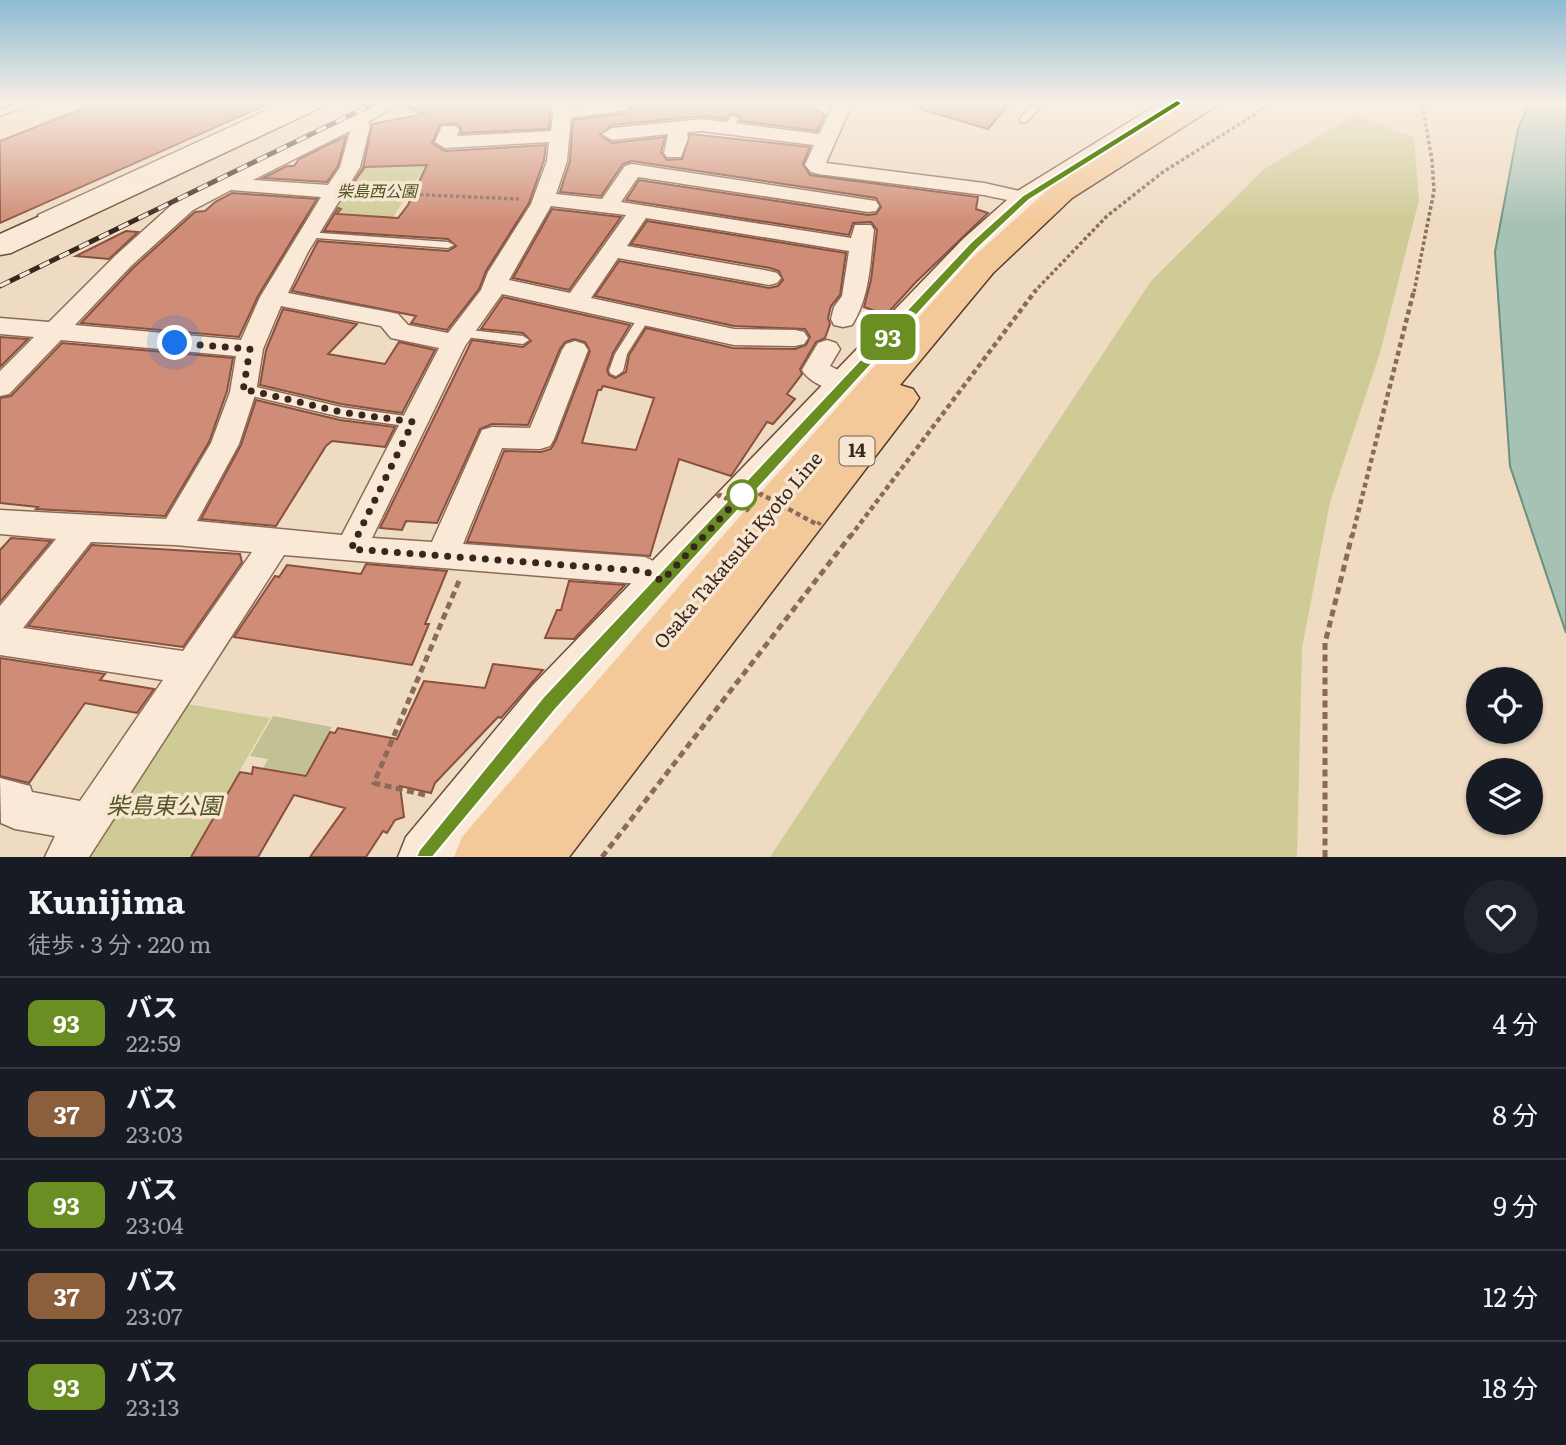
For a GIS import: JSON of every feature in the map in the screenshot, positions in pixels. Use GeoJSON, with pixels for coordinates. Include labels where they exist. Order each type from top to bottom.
{"type":"FeatureCollection","features":[{"type":"Feature","properties":{"kind":"main road","name":"Osaka Takatsuki Kyoto Line"},"geometry":{"type":"LineString","coordinates":[[482,857],[775,505],[982,266],[1062,192],[1140,143]]}},
{"type":"Feature","properties":{"kind":"main road","name":"Osaka Takatsuki Kyoto Line"},"geometry":{"type":"LineString","coordinates":[[534,857],[802,518],[1004,276],[1045,233],[1087,196],[1171,143]]}},
{"type":"Feature","properties":{"kind":"street"},"geometry":{"type":"LineString","coordinates":[[0,246],[224,143]]}},
{"type":"Feature","properties":{"kind":"street"},"geometry":{"type":"LineString","coordinates":[[0,387],[123,261],[185,205],[311,143]]}},
{"type":"Feature","properties":{"kind":"street"},"geometry":{"type":"LineString","coordinates":[[175,532],[225,444],[243,391],[250,349],[272,297],[350,167],[356,143]]}},
{"type":"Feature","properties":{"kind":"street"},"geometry":{"type":"LineString","coordinates":[[351,549],[413,422],[458,338],[494,287],[544,199],[557,161],[558,143]]}},
{"type":"Feature","properties":{"kind":"street"},"geometry":{"type":"LineString","coordinates":[[792,143],[822,149]]}},
{"type":"Feature","properties":{"kind":"street"},"geometry":{"type":"LineString","coordinates":[[825,143],[815,165],[818,168],[984,189],[1026,198]]}},
{"type":"Feature","properties":{"kind":"street"},"geometry":{"type":"LineString","coordinates":[[426,857],[550,703],[974,246],[1026,198],[1113,143]]}},
{"type":"Feature","properties":{"kind":"street"},"geometry":{"type":"LineString","coordinates":[[608,206],[632,170],[868,206]]}},
{"type":"Feature","properties":{"kind":"street"},"geometry":{"type":"LineString","coordinates":[[843,319],[846,307],[854,298],[860,246],[868,206],[878,176]]}},
{"type":"Feature","properties":{"kind":"street"},"geometry":{"type":"LineString","coordinates":[[227,184],[335,192]]}},
{"type":"Feature","properties":{"kind":"street"},"geometry":{"type":"LineString","coordinates":[[544,199],[608,206],[860,246]]}},
{"type":"Feature","properties":{"kind":"street"},"geometry":{"type":"LineString","coordinates":[[575,303],[640,211]]}},
{"type":"Feature","properties":{"kind":"street"},"geometry":{"type":"LineString","coordinates":[[705,266],[729,226]]}},
{"type":"Feature","properties":{"kind":"street"},"geometry":{"type":"LineString","coordinates":[[612,250],[769,278]]}},
{"type":"Feature","properties":{"kind":"street"},"geometry":{"type":"LineString","coordinates":[[494,287],[507,287],[734,337],[794,338]]}},
{"type":"Feature","properties":{"kind":"street"},"geometry":{"type":"LineString","coordinates":[[272,297],[388,320],[400,332],[458,338]]}},
{"type":"Feature","properties":{"kind":"street"},"geometry":{"type":"LineString","coordinates":[[0,326],[250,349]]}},
{"type":"Feature","properties":{"kind":"street"},"geometry":{"type":"LineString","coordinates":[[827,349],[815,370],[845,384]]}},
{"type":"Feature","properties":{"kind":"street"},"geometry":{"type":"LineString","coordinates":[[456,557],[492,437],[540,439],[575,350]]}},
{"type":"Feature","properties":{"kind":"street"},"geometry":{"type":"LineString","coordinates":[[4,527],[175,532],[351,549],[645,571],[662,581]]}},
{"type":"Feature","properties":{"kind":"street"},"geometry":{"type":"LineString","coordinates":[[0,631],[83,529]]}},
{"type":"Feature","properties":{"kind":"street"},"geometry":{"type":"LineString","coordinates":[[65,857],[276,542]]}},
{"type":"Feature","properties":{"kind":"street"},"geometry":{"type":"LineString","coordinates":[[0,640],[190,668]]}},
{"type":"Feature","properties":{"kind":"street"},"geometry":{"type":"LineString","coordinates":[[0,797],[16,800],[15,809],[88,822]]}},
{"type":"Feature","properties":{"kind":"lane"},"geometry":{"type":"LineString","coordinates":[[0,234],[201,143]]}},
{"type":"Feature","properties":{"kind":"lane"},"geometry":{"type":"LineString","coordinates":[[307,235],[448,245]]}},
{"type":"Feature","properties":{"kind":"lane"},"geometry":{"type":"LineString","coordinates":[[615,371],[621,354],[643,319]]}},
{"type":"Feature","properties":{"kind":"lane"},"geometry":{"type":"LineString","coordinates":[[458,338],[523,340]]}},
{"type":"Feature","properties":{"kind":"lane"},"geometry":{"type":"LineString","coordinates":[[243,391],[341,412],[413,422]]}},
{"type":"Feature","properties":{"kind":"path"},"geometry":{"type":"LineString","coordinates":[[602,857],[807,594],[1032,294],[1107,216],[1163,172],[1209,143]]}},
{"type":"Feature","properties":{"kind":"path"},"geometry":{"type":"LineString","coordinates":[[1325,857],[1325,643],[1427,232],[1433,181],[1428,143]]}},
{"type":"Feature","properties":{"kind":"path"},"geometry":{"type":"LineString","coordinates":[[335,192],[544,199]]}},
{"type":"Feature","properties":{"kind":"path"},"geometry":{"type":"LineString","coordinates":[[759,496],[761,494],[818,525],[820,523]]}},
{"type":"Feature","properties":{"kind":"path"},"geometry":{"type":"LineString","coordinates":[[717,497],[720,495],[747,510],[749,508]]}},
{"type":"Feature","properties":{"kind":"path"},"geometry":{"type":"LineString","coordinates":[[433,800],[426,795],[374,783],[456,557]]}},
{"type":"Feature","properties":{"kind":"green space"},"geometry":{"type":"Polygon","coordinates":[[[1308,143],[1414,143],[1419,200],[1380,353],[1330,502],[1302,648],[1297,857],[770,857],[1151,281],[1263,170],[1308,143]]]}},
{"type":"Feature","properties":{"kind":"green space","name":"柴島西公園"},"geometry":{"type":"Polygon","coordinates":[[[427,164],[393,217],[328,213],[358,166],[427,164]]]}},
{"type":"Feature","properties":{"kind":"green space","name":"柴島東公園"},"geometry":{"type":"Polygon","coordinates":[[[175,702],[270,718],[190,857],[75,857],[175,702]]]}},
{"type":"Feature","properties":{"kind":"green space"},"geometry":{"type":"Polygon","coordinates":[[[273,716],[332,727],[305,776],[263,768],[268,759],[250,756],[273,716]]]}},
{"type":"Feature","properties":{"kind":"shaded area"},"geometry":{"type":"Polygon","coordinates":[[[1515,143],[1566,143],[1566,633],[1510,466],[1495,252],[1515,143]]]}},
{"type":"Feature","properties":{"kind":"building"},"geometry":{"type":"Polygon","coordinates":[[[0,143],[180,143],[0,223],[0,143]]]}},
{"type":"Feature","properties":{"kind":"building"},"geometry":{"type":"Polygon","coordinates":[[[332,143],[344,143],[338,166],[327,182],[263,178],[287,166],[294,166],[299,159],[332,143]]]}},
{"type":"Feature","properties":{"kind":"building"},"geometry":{"type":"Polygon","coordinates":[[[368,143],[432,143],[445,151],[546,145],[544,160],[529,203],[486,271],[479,289],[447,330],[411,323],[416,316],[292,291],[318,241],[448,251],[456,246],[448,239],[324,231],[338,208],[341,209],[337,214],[398,218],[408,205],[427,165],[365,167],[354,182],[363,168],[368,143]]]}},
{"type":"Feature","properties":{"kind":"building"},"geometry":{"type":"Polygon","coordinates":[[[571,143],[663,143],[661,152],[667,160],[682,159],[687,143],[773,143],[810,147],[803,164],[810,175],[978,197],[976,209],[988,213],[915,283],[886,315],[864,307],[871,280],[877,230],[871,222],[853,223],[849,235],[626,200],[639,180],[868,215],[876,214],[881,207],[876,198],[632,161],[623,164],[601,196],[560,192],[570,161],[571,143]]]}},
{"type":"Feature","properties":{"kind":"building"},"geometry":{"type":"Polygon","coordinates":[[[232,193],[317,199],[258,296],[239,337],[81,323],[133,268],[195,212],[205,211],[232,193]]]}},
{"type":"Feature","properties":{"kind":"building"},"geometry":{"type":"Polygon","coordinates":[[[552,209],[621,217],[569,290],[513,278],[552,209]]]}},
{"type":"Feature","properties":{"kind":"building"},"geometry":{"type":"Polygon","coordinates":[[[647,221],[846,253],[840,295],[831,306],[828,318],[830,324],[825,338],[816,342],[800,369],[802,374],[787,394],[795,399],[773,424],[767,422],[731,476],[679,459],[650,556],[467,542],[504,451],[541,452],[551,449],[556,440],[590,351],[585,342],[574,339],[565,342],[560,349],[528,425],[492,424],[480,429],[437,523],[406,521],[402,530],[380,528],[472,340],[523,347],[531,341],[523,333],[481,329],[503,297],[630,325],[613,353],[607,370],[609,375],[615,378],[626,372],[629,355],[646,328],[733,348],[795,349],[806,345],[810,337],[805,329],[734,326],[595,296],[619,261],[769,288],[778,286],[783,280],[779,271],[770,268],[631,244],[647,221]],[[603,386],[598,390],[582,443],[636,450],[654,398],[603,386]]]}},
{"type":"Feature","properties":{"kind":"building"},"geometry":{"type":"Polygon","coordinates":[[[126,231],[138,232],[109,259],[76,256],[126,231]]]}},
{"type":"Feature","properties":{"kind":"building"},"geometry":{"type":"Polygon","coordinates":[[[283,309],[357,324],[328,354],[385,364],[399,342],[435,350],[402,413],[341,404],[260,385],[266,350],[283,309]]]}},
{"type":"Feature","properties":{"kind":"building"},"geometry":{"type":"Polygon","coordinates":[[[0,337],[28,339],[0,367],[0,337]]]}},
{"type":"Feature","properties":{"kind":"building"},"geometry":{"type":"Polygon","coordinates":[[[62,343],[233,358],[227,391],[209,442],[165,516],[36,509],[38,507],[0,503],[0,398],[11,396],[62,343]]]}},
{"type":"Feature","properties":{"kind":"building"},"geometry":{"type":"Polygon","coordinates":[[[256,400],[340,420],[395,427],[385,447],[332,441],[326,446],[276,526],[201,519],[241,445],[256,400]]]}},
{"type":"Feature","properties":{"kind":"building"},"geometry":{"type":"Polygon","coordinates":[[[11,538],[51,541],[0,602],[0,550],[11,538]]]}},
{"type":"Feature","properties":{"kind":"building"},"geometry":{"type":"Polygon","coordinates":[[[92,545],[240,554],[242,562],[183,647],[28,626],[92,545]]]}},
{"type":"Feature","properties":{"kind":"building"},"geometry":{"type":"Polygon","coordinates":[[[366,564],[447,571],[425,624],[429,624],[412,665],[234,637],[275,576],[279,577],[287,565],[361,574],[366,564]]]}},
{"type":"Feature","properties":{"kind":"building"},"geometry":{"type":"Polygon","coordinates":[[[569,581],[625,585],[574,639],[545,638],[557,610],[561,610],[569,581]]]}},
{"type":"Feature","properties":{"kind":"building"},"geometry":{"type":"Polygon","coordinates":[[[0,658],[105,674],[100,680],[154,689],[137,713],[85,703],[29,783],[0,776],[0,658]]]}},
{"type":"Feature","properties":{"kind":"building"},"geometry":{"type":"Polygon","coordinates":[[[493,664],[543,670],[501,718],[498,717],[435,783],[431,793],[400,786],[404,817],[395,820],[387,833],[383,831],[366,857],[310,857],[345,808],[294,795],[258,857],[191,857],[240,772],[252,774],[253,767],[306,776],[330,732],[335,733],[338,728],[397,739],[424,681],[485,688],[493,664]]]}},
{"type":"Feature","properties":{"kind":"railway"},"geometry":{"type":"LineString","coordinates":[[0,286],[293,143]]}},
{"type":"Feature","properties":{"kind":"bus line","name":"93"},"geometry":{"type":"LineString","coordinates":[[426,857],[550,703],[974,246],[1026,198],[1112,143]]}},
{"type":"Feature","properties":{"kind":"route"},"geometry":{"type":"LineString","coordinates":[[175,343],[250,349],[243,391],[341,412],[413,422],[351,549],[645,571],[662,581],[742,495]]}}]}
